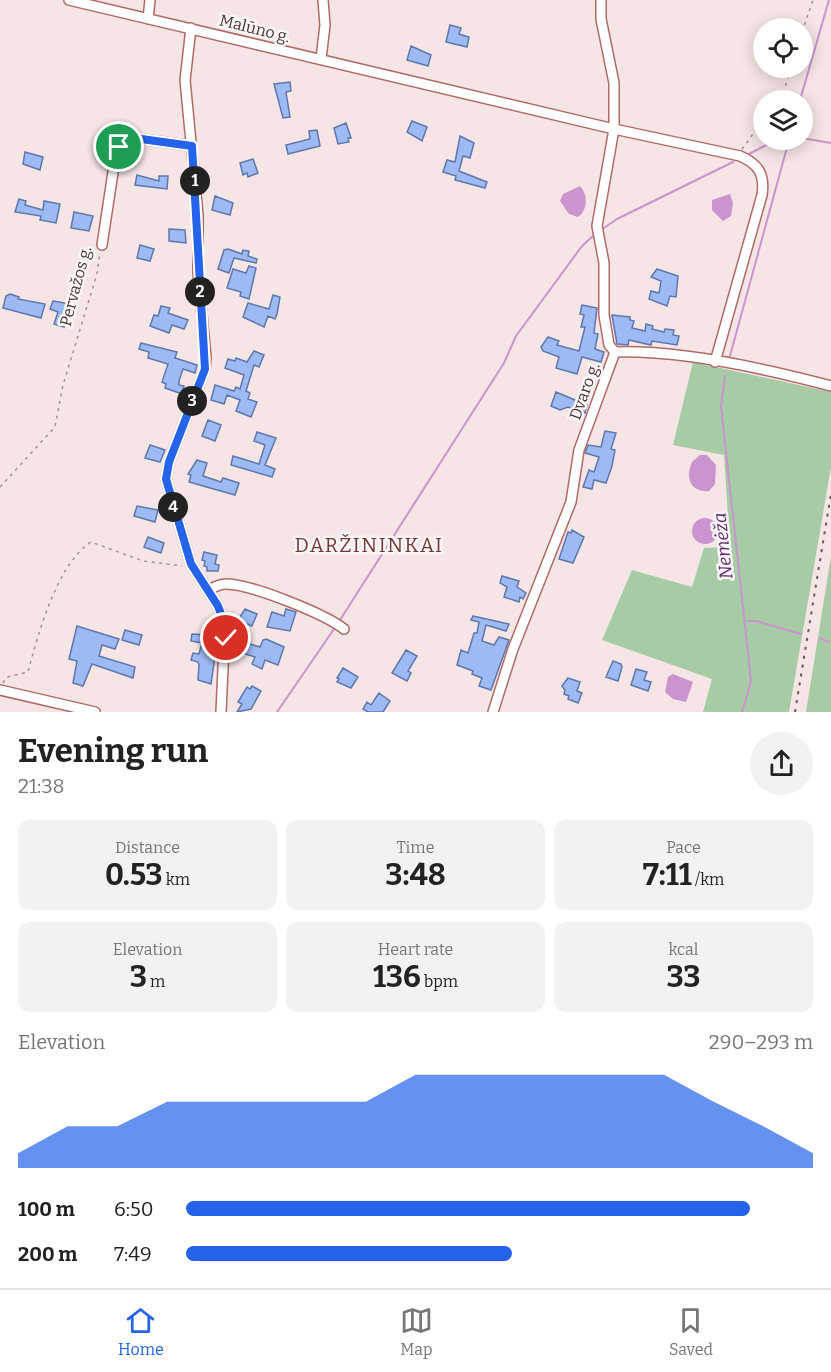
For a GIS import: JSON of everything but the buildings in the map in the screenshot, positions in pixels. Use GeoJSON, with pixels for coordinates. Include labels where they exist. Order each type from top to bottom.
{"type":"FeatureCollection","features":[{"type":"Feature","properties":{"kind":"street","name":"Malūno g."},"geometry":{"type":"LineString","coordinates":[[69,0],[614,129],[740,156]]}},
{"type":"Feature","properties":{"kind":"street"},"geometry":{"type":"LineString","coordinates":[[148,19],[150,0]]}},
{"type":"Feature","properties":{"kind":"street"},"geometry":{"type":"LineString","coordinates":[[321,59],[323,0]]}},
{"type":"Feature","properties":{"kind":"street","name":"Dvaro g."},"geometry":{"type":"LineString","coordinates":[[493,712],[513,649],[571,502],[579,450],[615,352],[609,345],[604,315],[604,263],[597,226],[614,129],[614,83],[601,19],[601,0]]}},
{"type":"Feature","properties":{"kind":"street"},"geometry":{"type":"LineString","coordinates":[[191,28],[185,80],[192,146],[205,369],[169,462],[166,479],[191,564],[209,590],[225,625],[221,712]]}},
{"type":"Feature","properties":{"kind":"street","name":"Pervažos g."},"geometry":{"type":"LineString","coordinates":[[102,245],[115,159],[124,141],[134,138],[192,146]]}},
{"type":"Feature","properties":{"kind":"street"},"geometry":{"type":"LineString","coordinates":[[715,362],[764,184],[758,168],[740,156]]}},
{"type":"Feature","properties":{"kind":"street"},"geometry":{"type":"LineString","coordinates":[[615,352],[641,351],[715,362],[831,386]]}},
{"type":"Feature","properties":{"kind":"street"},"geometry":{"type":"LineString","coordinates":[[209,590],[229,584],[246,588],[319,615],[344,629]]}},
{"type":"Feature","properties":{"kind":"street"},"geometry":{"type":"LineString","coordinates":[[1,691],[95,712]]}},
{"type":"Feature","properties":{"kind":"path"},"geometry":{"type":"LineString","coordinates":[[807,18],[813,0]]}},
{"type":"Feature","properties":{"kind":"path"},"geometry":{"type":"LineString","coordinates":[[740,156],[753,132]]}},
{"type":"Feature","properties":{"kind":"path","name":"Pervažos g."},"geometry":{"type":"LineString","coordinates":[[0,487],[55,427],[63,385],[97,274],[102,245]]}},
{"type":"Feature","properties":{"kind":"path"},"geometry":{"type":"LineString","coordinates":[[1,691],[7,677],[28,672],[36,639],[53,593],[82,547],[91,542],[143,561],[172,566],[191,564]]}},
{"type":"Feature","properties":{"kind":"green space"},"geometry":{"type":"Polygon","coordinates":[[[693,362],[831,392],[831,467],[789,712],[703,712],[712,679],[602,640],[632,570],[692,587],[704,548],[730,547],[724,455],[673,445],[693,362]]]}},
{"type":"Feature","properties":{"kind":"green space"},"geometry":{"type":"Polygon","coordinates":[[[831,556],[831,712],[806,712],[831,556]]]}},
{"type":"Feature","properties":{"kind":"shaded area"},"geometry":{"type":"Polygon","coordinates":[[[580,186],[586,202],[584,210],[578,217],[569,214],[560,201],[563,194],[580,186]]]}},
{"type":"Feature","properties":{"kind":"shaded area"},"geometry":{"type":"Polygon","coordinates":[[[730,194],[733,203],[731,216],[723,221],[712,210],[712,200],[730,194]]]}},
{"type":"Feature","properties":{"kind":"shaded area"},"geometry":{"type":"Polygon","coordinates":[[[700,455],[707,455],[716,465],[715,484],[709,491],[693,487],[689,478],[692,462],[700,455]]]}},
{"type":"Feature","properties":{"kind":"shaded area"},"geometry":{"type":"Polygon","coordinates":[[[705,518],[714,522],[718,531],[714,540],[705,544],[696,540],[692,531],[696,522],[705,518]]]}},
{"type":"Feature","properties":{"kind":"shaded area"},"geometry":{"type":"Polygon","coordinates":[[[673,674],[693,682],[686,702],[673,699],[665,692],[668,677],[673,674]]]}},
{"type":"Feature","properties":{"kind":"waterway","name":"Nemėža"},"geometry":{"type":"LineString","coordinates":[[803,90],[829,0]]}},
{"type":"Feature","properties":{"kind":"waterway"},"geometry":{"type":"LineString","coordinates":[[813,140],[831,143]]}},
{"type":"Feature","properties":{"kind":"waterway"},"geometry":{"type":"LineString","coordinates":[[749,154],[757,150]]}},
{"type":"Feature","properties":{"kind":"waterway","name":"Nemėža"},"geometry":{"type":"LineString","coordinates":[[730,356],[786,150]]}},
{"type":"Feature","properties":{"kind":"waterway"},"geometry":{"type":"LineString","coordinates":[[601,230],[617,219],[733,162]]}},
{"type":"Feature","properties":{"kind":"waterway"},"geometry":{"type":"LineString","coordinates":[[340,620],[504,363],[516,336],[582,246],[594,235]]}},
{"type":"Feature","properties":{"kind":"waterway","name":"Nemėža"},"geometry":{"type":"LineString","coordinates":[[725,376],[721,406],[751,681],[742,712]]}},
{"type":"Feature","properties":{"kind":"waterway"},"geometry":{"type":"LineString","coordinates":[[747,621],[756,621],[801,634]]}},
{"type":"Feature","properties":{"kind":"waterway"},"geometry":{"type":"LineString","coordinates":[[277,712],[334,629]]}},
{"type":"Feature","properties":{"kind":"waterway"},"geometry":{"type":"LineString","coordinates":[[820,638],[828,642]]}},
{"type":"Feature","properties":{"kind":"railway"},"geometry":{"type":"LineString","coordinates":[[795,712],[831,494]]}},
{"type":"Feature","properties":{"kind":"district","name":"DARŽININKAI"},"geometry":{"type":"Point","coordinates":[369,545]}},
{"type":"Feature","properties":{"kind":"route"},"geometry":{"type":"LineString","coordinates":[[119,147],[127,139],[134,138],[192,146],[198,215],[198,273],[206,357],[205,369],[169,462],[166,479],[191,564],[218,606],[225,625],[226,638]]}}]}
